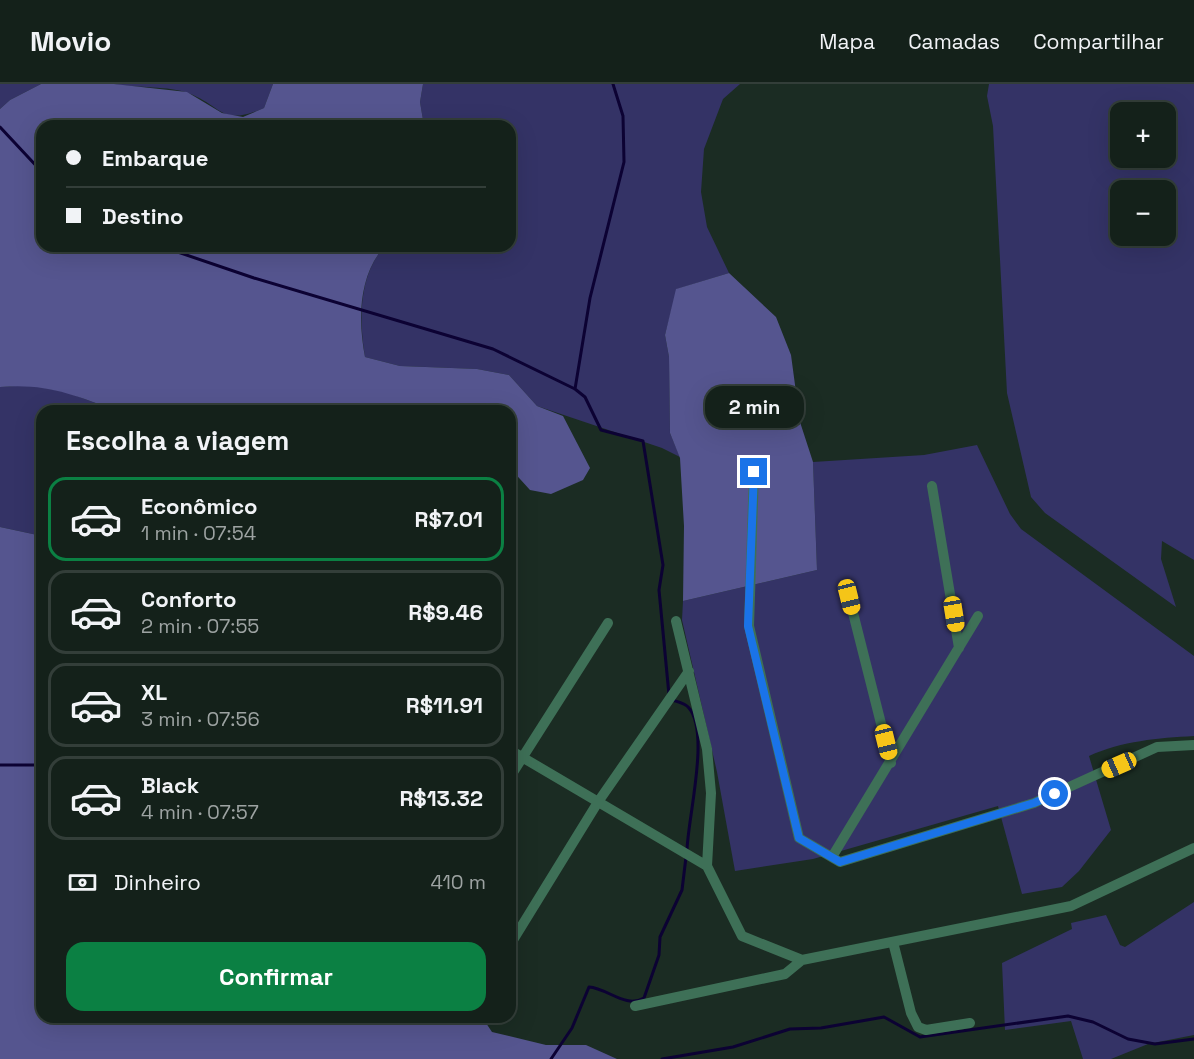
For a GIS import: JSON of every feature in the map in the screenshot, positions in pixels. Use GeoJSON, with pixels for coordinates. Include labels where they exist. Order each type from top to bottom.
{"type":"FeatureCollection","features":[{"type":"Feature","properties":{"kind":"street"},"geometry":{"type":"LineString","coordinates":[[754,472],[748,626],[799,838],[840,862],[1034,803],[1157,747],[1194,745]]}},
{"type":"Feature","properties":{"kind":"street"},"geometry":{"type":"LineString","coordinates":[[932,486],[959,648]]}},
{"type":"Feature","properties":{"kind":"street"},"geometry":{"type":"LineString","coordinates":[[849,597],[891,763]]}},
{"type":"Feature","properties":{"kind":"street"},"geometry":{"type":"LineString","coordinates":[[832,857],[978,616]]}},
{"type":"Feature","properties":{"kind":"street"},"geometry":{"type":"LineString","coordinates":[[676,621],[707,749],[711,793],[707,866],[742,936],[802,960]]}},
{"type":"Feature","properties":{"kind":"street"},"geometry":{"type":"LineString","coordinates":[[516,768],[608,623]]}},
{"type":"Feature","properties":{"kind":"street"},"geometry":{"type":"LineString","coordinates":[[516,935],[598,802],[688,670]]}},
{"type":"Feature","properties":{"kind":"street"},"geometry":{"type":"LineString","coordinates":[[516,754],[707,866]]}},
{"type":"Feature","properties":{"kind":"street"},"geometry":{"type":"LineString","coordinates":[[635,1006],[785,974],[802,960],[1071,906],[1194,848]]}},
{"type":"Feature","properties":{"kind":"street"},"geometry":{"type":"LineString","coordinates":[[893,942],[911,1013],[918,1027],[926,1030],[970,1023]]}},
{"type":"Feature","properties":{"kind":"shaded area"},"geometry":{"type":"Polygon","coordinates":[[[0,84],[41,84],[10,100],[0,109],[0,84]]]}},
{"type":"Feature","properties":{"kind":"shaded area"},"geometry":{"type":"Polygon","coordinates":[[[41,84],[114,84],[187,92],[222,113],[243,117],[264,108],[273,84],[423,84],[420,102],[423,120],[36,120],[36,252],[380,252],[370,271],[362,299],[361,329],[365,357],[400,366],[477,369],[509,375],[537,406],[563,416],[590,468],[583,480],[551,494],[530,490],[516,475],[516,405],[100,405],[73,395],[46,389],[0,387],[0,109],[10,100],[41,84]]]}},
{"type":"Feature","properties":{"kind":"shaded area"},"geometry":{"type":"Polygon","coordinates":[[[114,84],[273,84],[264,108],[238,116],[223,112],[200,98],[181,91],[114,84]]]}},
{"type":"Feature","properties":{"kind":"shaded area"},"geometry":{"type":"Polygon","coordinates":[[[423,84],[740,84],[723,99],[704,149],[701,192],[707,227],[729,273],[677,289],[665,335],[669,357],[670,433],[680,457],[662,448],[537,406],[509,375],[477,369],[400,366],[365,357],[362,314],[365,284],[380,252],[516,252],[516,120],[423,120],[420,102],[423,84]]]}},
{"type":"Feature","properties":{"kind":"shaded area"},"geometry":{"type":"Polygon","coordinates":[[[989,84],[1194,84],[1194,560],[1162,541],[1161,559],[1176,607],[1045,513],[1031,497],[1007,393],[993,126],[987,96],[989,84]]]}},
{"type":"Feature","properties":{"kind":"shaded area"},"geometry":{"type":"Polygon","coordinates":[[[729,273],[776,317],[791,355],[800,422],[813,462],[817,570],[683,601],[684,526],[680,458],[670,433],[669,357],[665,335],[676,289],[729,273]]]}},
{"type":"Feature","properties":{"kind":"shaded area"},"geometry":{"type":"Polygon","coordinates":[[[30,385],[66,392],[101,405],[36,405],[36,535],[0,527],[0,387],[30,385]]]}},
{"type":"Feature","properties":{"kind":"shaded area"},"geometry":{"type":"Polygon","coordinates":[[[977,445],[1010,514],[1021,529],[1194,656],[1194,736],[1127,744],[1089,756],[1111,830],[1079,871],[1062,887],[1022,894],[998,806],[813,859],[735,871],[717,772],[682,620],[683,601],[817,570],[813,462],[924,455],[977,445]]]}},
{"type":"Feature","properties":{"kind":"shaded area"},"geometry":{"type":"Polygon","coordinates":[[[0,527],[36,535],[36,1023],[486,1023],[492,1032],[546,1045],[586,1045],[617,1059],[0,1059],[0,527]]]}},
{"type":"Feature","properties":{"kind":"shaded area"},"geometry":{"type":"Polygon","coordinates":[[[1194,902],[1194,1035],[1148,1044],[1111,1059],[1083,1059],[1071,1021],[1005,1030],[1002,963],[1072,929],[1071,923],[1106,915],[1120,945],[1125,947],[1194,902]]]}},
{"type":"Feature","properties":{"kind":"waterway"},"geometry":{"type":"LineString","coordinates":[[575,389],[590,298],[624,162],[623,116],[613,84]]}},
{"type":"Feature","properties":{"kind":"waterway"},"geometry":{"type":"LineString","coordinates":[[0,127],[36,166]]}},
{"type":"Feature","properties":{"kind":"waterway"},"geometry":{"type":"LineString","coordinates":[[178,252],[254,278],[493,349],[575,389],[585,397],[601,430],[643,441],[663,565],[659,590],[669,695]]}},
{"type":"Feature","properties":{"kind":"waterway"},"geometry":{"type":"LineString","coordinates":[[672,700],[689,708],[695,720],[698,736],[696,776],[687,850]]}},
{"type":"Feature","properties":{"kind":"waterway"},"geometry":{"type":"LineString","coordinates":[[0,765],[36,765]]}},
{"type":"Feature","properties":{"kind":"waterway"},"geometry":{"type":"LineString","coordinates":[[551,1059],[572,1028],[589,987],[623,1000],[637,1001],[644,998],[659,955],[660,937],[682,890],[686,857]]}},
{"type":"Feature","properties":{"kind":"waterway"},"geometry":{"type":"LineString","coordinates":[[662,1059],[733,1047],[790,1029],[821,1028],[884,1017],[920,1037],[1068,1016],[1093,1022],[1128,1039],[1155,1044],[1194,1039]]}},
{"type":"Feature","properties":{"kind":"route"},"geometry":{"type":"LineString","coordinates":[[754,472],[750,528],[748,626],[799,838],[840,862],[1034,803],[1055,794]]}}]}
